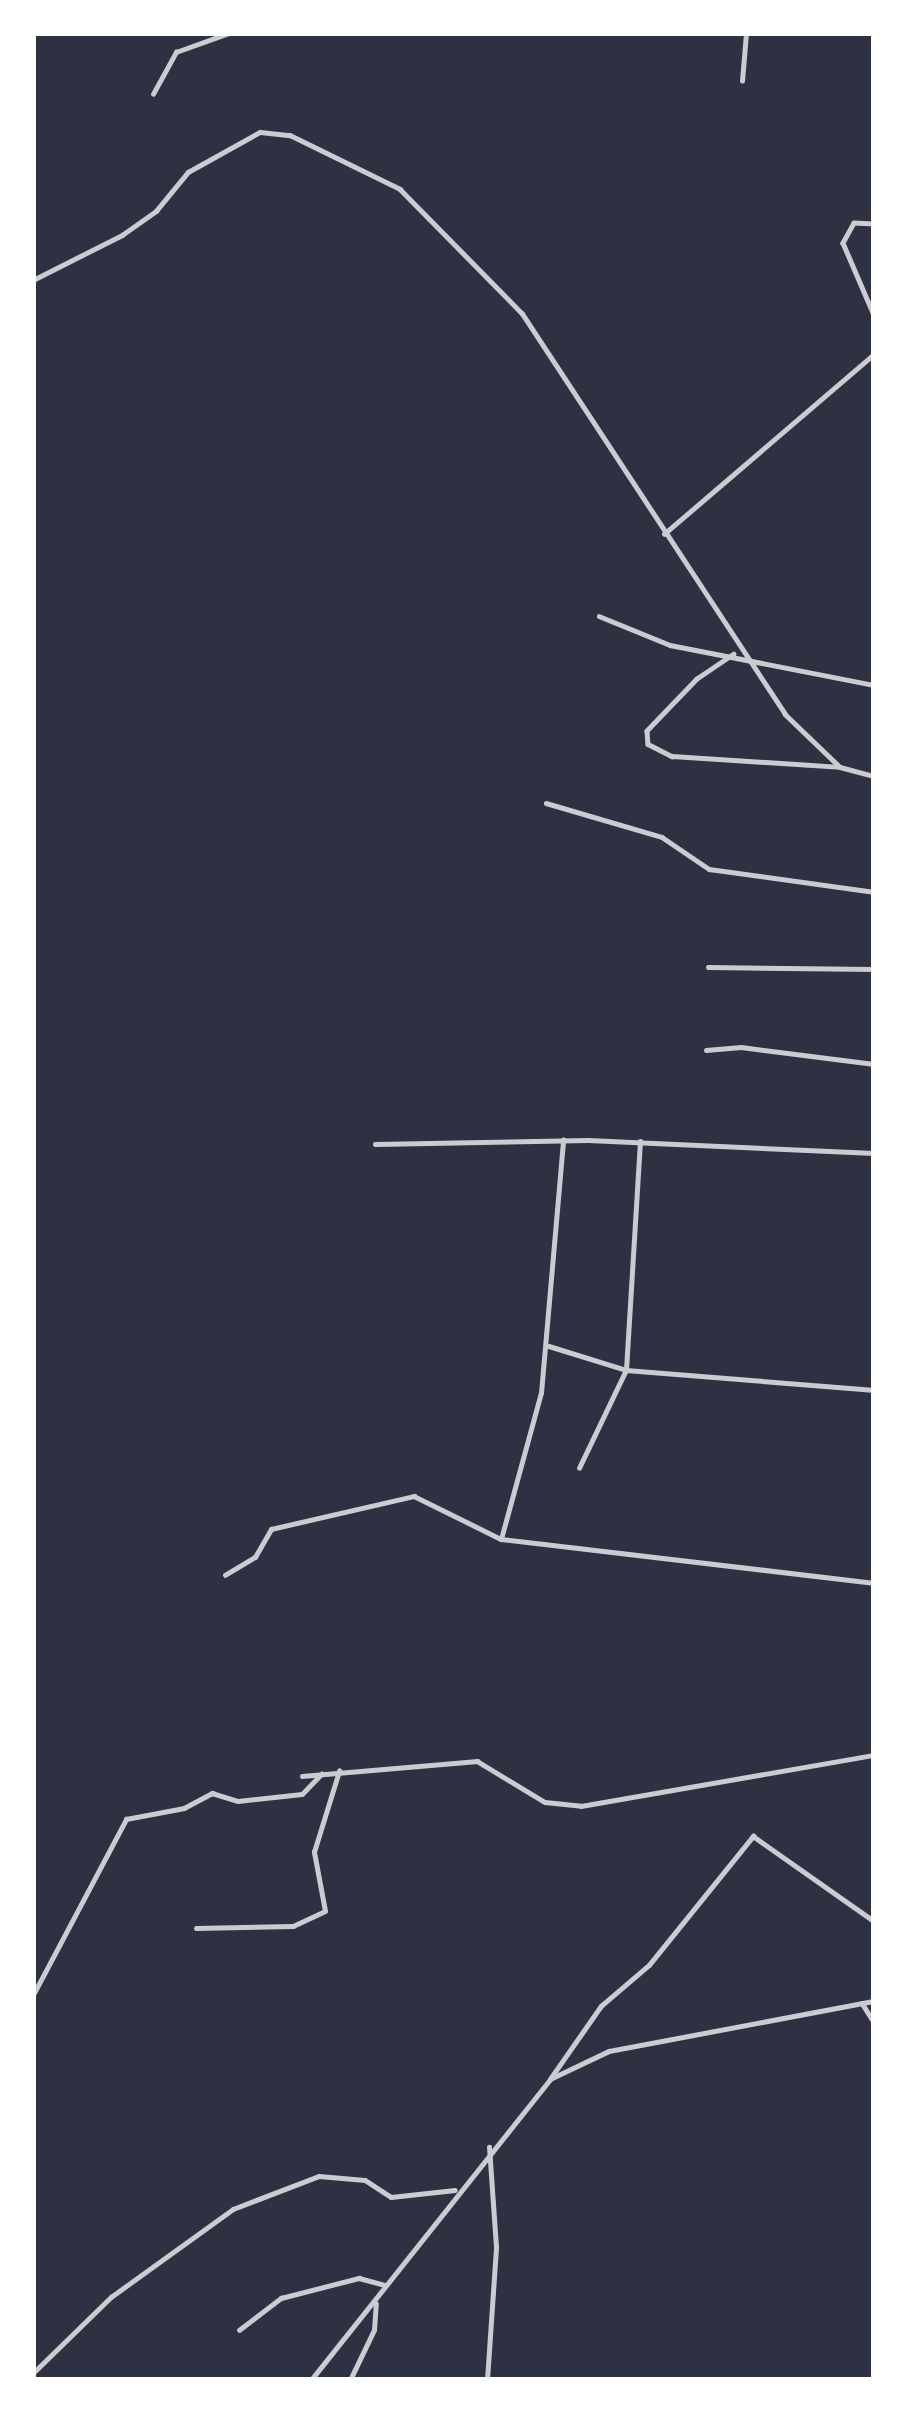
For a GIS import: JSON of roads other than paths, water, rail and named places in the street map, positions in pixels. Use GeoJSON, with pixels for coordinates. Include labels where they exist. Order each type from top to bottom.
{"type":"FeatureCollection","features":[{"type":"Feature","properties":{"kind":"street"},"geometry":{"type":"LineString","coordinates":[[153,94],[176,52],[229,33]]}},
{"type":"Feature","properties":{"kind":"street"},"geometry":{"type":"LineString","coordinates":[[742,81],[746,33]]}},
{"type":"Feature","properties":{"kind":"street"},"geometry":{"type":"LineString","coordinates":[[33,280],[122,235],[156,212],[188,172],[232,143],[260,132],[290,135],[400,189],[446,230],[522,313],[662,535],[753,657],[785,714],[840,767]]}},
{"type":"Feature","properties":{"kind":"street"},"geometry":{"type":"LineString","coordinates":[[874,224],[854,224],[843,243],[874,315]]}},
{"type":"Feature","properties":{"kind":"street"},"geometry":{"type":"LineString","coordinates":[[662,535],[874,354]]}},
{"type":"Feature","properties":{"kind":"street"},"geometry":{"type":"LineString","coordinates":[[598,616],[670,645],[753,657],[874,685]]}},
{"type":"Feature","properties":{"kind":"street"},"geometry":{"type":"LineString","coordinates":[[734,654],[698,679],[647,731],[648,744],[672,756],[840,767],[874,776]]}},
{"type":"Feature","properties":{"kind":"street"},"geometry":{"type":"LineString","coordinates":[[546,803],[662,837],[710,869],[874,892]]}},
{"type":"Feature","properties":{"kind":"street"},"geometry":{"type":"LineString","coordinates":[[708,967],[874,969]]}},
{"type":"Feature","properties":{"kind":"street"},"geometry":{"type":"LineString","coordinates":[[706,1050],[741,1047],[874,1064]]}},
{"type":"Feature","properties":{"kind":"street"},"geometry":{"type":"LineString","coordinates":[[501,1539],[533,1434],[548,1346],[562,1140]]}},
{"type":"Feature","properties":{"kind":"street"},"geometry":{"type":"LineString","coordinates":[[579,1468],[626,1370],[640,1141]]}},
{"type":"Feature","properties":{"kind":"street"},"geometry":{"type":"LineString","coordinates":[[375,1144],[640,1141],[874,1153]]}},
{"type":"Feature","properties":{"kind":"street"},"geometry":{"type":"LineString","coordinates":[[548,1346],[626,1370],[874,1390]]}},
{"type":"Feature","properties":{"kind":"street"},"geometry":{"type":"LineString","coordinates":[[225,1575],[255,1557],[271,1529],[415,1496],[501,1539],[874,1583]]}},
{"type":"Feature","properties":{"kind":"street"},"geometry":{"type":"LineString","coordinates":[[302,1776],[477,1761],[545,1802],[581,1807],[874,1755]]}},
{"type":"Feature","properties":{"kind":"street"},"geometry":{"type":"LineString","coordinates":[[196,1928],[293,1926],[325,1911],[314,1852],[339,1771]]}},
{"type":"Feature","properties":{"kind":"street"},"geometry":{"type":"LineString","coordinates":[[33,1994],[126,1819],[212,1793],[238,1801],[302,1794],[321,1774]]}},
{"type":"Feature","properties":{"kind":"street"},"geometry":{"type":"LineString","coordinates":[[310,2380],[489,2146],[550,2079],[601,2006],[649,1965],[753,1836],[874,1921]]}},
{"type":"Feature","properties":{"kind":"street"},"geometry":{"type":"LineString","coordinates":[[550,2079],[609,2051],[874,2001]]}},
{"type":"Feature","properties":{"kind":"street"},"geometry":{"type":"LineString","coordinates":[[862,2003],[874,2022]]}},
{"type":"Feature","properties":{"kind":"street"},"geometry":{"type":"LineString","coordinates":[[487,2380],[496,2247],[489,2146]]}},
{"type":"Feature","properties":{"kind":"street"},"geometry":{"type":"LineString","coordinates":[[33,2373],[111,2297],[233,2209],[320,2176],[365,2180],[392,2197],[455,2190]]}},
{"type":"Feature","properties":{"kind":"street"},"geometry":{"type":"LineString","coordinates":[[239,2330],[280,2298],[359,2278],[386,2285]]}},
{"type":"Feature","properties":{"kind":"street"},"geometry":{"type":"LineString","coordinates":[[350,2380],[374,2330],[376,2298]]}}]}
